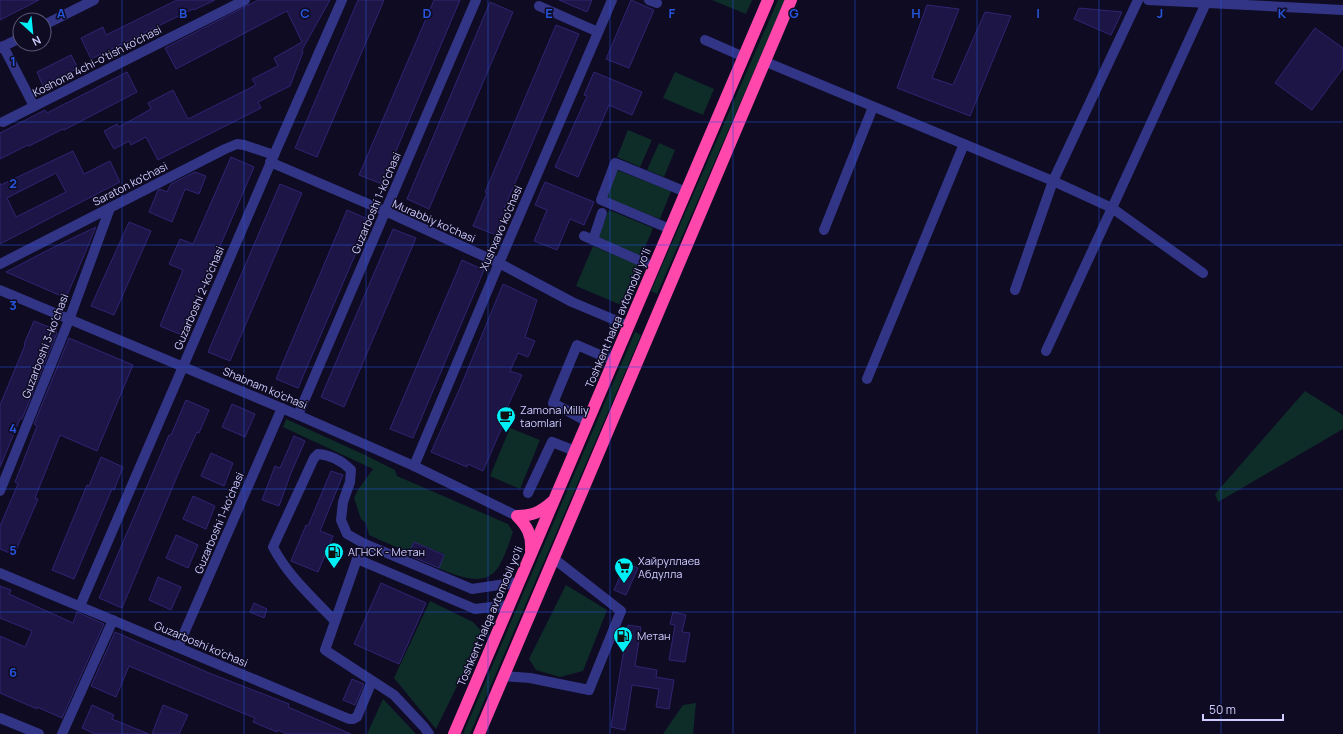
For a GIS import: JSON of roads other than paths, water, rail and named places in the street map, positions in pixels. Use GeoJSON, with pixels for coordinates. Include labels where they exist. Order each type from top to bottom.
{"type":"FeatureCollection","features":[{"type":"Feature","properties":{"kind":"highway","name":"Toshkent halqa avtomobil yo'li"},"geometry":{"type":"LineString","coordinates":[[454,734],[768,0]]}},
{"type":"Feature","properties":{"kind":"highway"},"geometry":{"type":"LineString","coordinates":[[479,734],[654,320],[792,0]]}},
{"type":"Feature","properties":{"kind":"highway"},"geometry":{"type":"LineString","coordinates":[[635,312],[654,320]]}},
{"type":"Feature","properties":{"kind":"highway"},"geometry":{"type":"LineString","coordinates":[[517,516],[528,516],[537,513],[553,502]]}},
{"type":"Feature","properties":{"kind":"highway"},"geometry":{"type":"LineString","coordinates":[[517,516],[524,523],[529,532],[532,542],[531,553]]}},
{"type":"Feature","properties":{"kind":"street"},"geometry":{"type":"LineString","coordinates":[[52,22],[94,0]]}},
{"type":"Feature","properties":{"kind":"street","name":"Koshona 4chi-o'tish ko'chasi"},"geometry":{"type":"LineString","coordinates":[[3,122],[245,0]]}},
{"type":"Feature","properties":{"kind":"street","name":"Guzarboshi 2-ko'chasi"},"geometry":{"type":"LineString","coordinates":[[80,606],[342,0]]}},
{"type":"Feature","properties":{"kind":"street","name":"Guzarboshi 1-ko'chasi"},"geometry":{"type":"LineString","coordinates":[[298,415],[476,0]]}},
{"type":"Feature","properties":{"kind":"street","name":"Xushxavo ko'chasi"},"geometry":{"type":"LineString","coordinates":[[414,466],[612,0]]}},
{"type":"Feature","properties":{"kind":"street"},"geometry":{"type":"LineString","coordinates":[[1015,290],[1053,181],[1138,0]]}},
{"type":"Feature","properties":{"kind":"street"},"geometry":{"type":"LineString","coordinates":[[1148,0],[1206,3],[1270,3],[1343,10]]}},
{"type":"Feature","properties":{"kind":"street"},"geometry":{"type":"LineString","coordinates":[[1046,351],[1206,3]]}},
{"type":"Feature","properties":{"kind":"street"},"geometry":{"type":"LineString","coordinates":[[538,6],[598,32]]}},
{"type":"Feature","properties":{"kind":"street"},"geometry":{"type":"LineString","coordinates":[[705,40],[744,57]]}},
{"type":"Feature","properties":{"kind":"street"},"geometry":{"type":"LineString","coordinates":[[12,42],[2,47],[34,106]]}},
{"type":"Feature","properties":{"kind":"street"},"geometry":{"type":"LineString","coordinates":[[766,62],[1053,181],[1112,208],[1203,273]]}},
{"type":"Feature","properties":{"kind":"street"},"geometry":{"type":"LineString","coordinates":[[824,230],[873,107]]}},
{"type":"Feature","properties":{"kind":"street","name":"Saraton ko'chasi"},"geometry":{"type":"LineString","coordinates":[[0,264],[237,144],[250,146],[272,159]]}},
{"type":"Feature","properties":{"kind":"street"},"geometry":{"type":"LineString","coordinates":[[867,379],[964,144]]}},
{"type":"Feature","properties":{"kind":"street","name":"Murabbiy ko'chasi"},"geometry":{"type":"LineString","coordinates":[[272,159],[499,263],[572,302],[629,326]]}},
{"type":"Feature","properties":{"kind":"street"},"geometry":{"type":"LineString","coordinates":[[670,229],[601,200],[615,163],[686,192]]}},
{"type":"Feature","properties":{"kind":"street","name":"Guzarboshi 3-ko'chasi"},"geometry":{"type":"LineString","coordinates":[[0,491],[69,320],[110,208]]}},
{"type":"Feature","properties":{"kind":"street"},"geometry":{"type":"LineString","coordinates":[[602,213],[589,238],[654,267]]}},
{"type":"Feature","properties":{"kind":"street","name":"Shabnam ko'chasi"},"geometry":{"type":"LineString","coordinates":[[0,290],[282,408],[414,466],[517,516]]}},
{"type":"Feature","properties":{"kind":"street"},"geometry":{"type":"LineString","coordinates":[[588,422],[553,403],[577,345],[614,361]]}},
{"type":"Feature","properties":{"kind":"street","name":"Guzarboshi 1-ko'chasi"},"geometry":{"type":"LineString","coordinates":[[178,647],[282,408]]}},
{"type":"Feature","properties":{"kind":"street"},"geometry":{"type":"LineString","coordinates":[[528,493],[552,442],[575,452]]}},
{"type":"Feature","properties":{"kind":"street"},"geometry":{"type":"LineString","coordinates":[[335,621],[291,574],[279,559],[273,547],[314,458],[318,454],[325,454],[344,463],[351,470],[350,482],[343,502],[341,520],[347,534],[363,543],[472,589],[519,582]]}},
{"type":"Feature","properties":{"kind":"street"},"geometry":{"type":"LineString","coordinates":[[503,676],[530,678],[589,690],[621,611],[553,558]]}},
{"type":"Feature","properties":{"kind":"street"},"geometry":{"type":"LineString","coordinates":[[428,734],[424,727],[394,695],[325,650],[357,559],[475,609],[509,605]]}},
{"type":"Feature","properties":{"kind":"street","name":"Guzarboshi ko'chasi"},"geometry":{"type":"LineString","coordinates":[[0,573],[349,719],[357,717],[372,681]]}},
{"type":"Feature","properties":{"kind":"street"},"geometry":{"type":"LineString","coordinates":[[62,734],[113,620]]}},
{"type":"Feature","properties":{"kind":"street"},"geometry":{"type":"LineString","coordinates":[[0,718],[39,734]]}},
{"type":"Feature","properties":{"kind":"place","name":"Zamona Milliy taomlari"},"geometry":{"type":"Point","coordinates":[506,433]}},
{"type":"Feature","properties":{"kind":"place","name":"АГНСК - Метан"},"geometry":{"type":"Point","coordinates":[334,569]}},
{"type":"Feature","properties":{"kind":"place","name":"Хайруллаев Абдулла"},"geometry":{"type":"Point","coordinates":[624,584]}},
{"type":"Feature","properties":{"kind":"place","name":"Метан"},"geometry":{"type":"Point","coordinates":[623,653]}}]}
